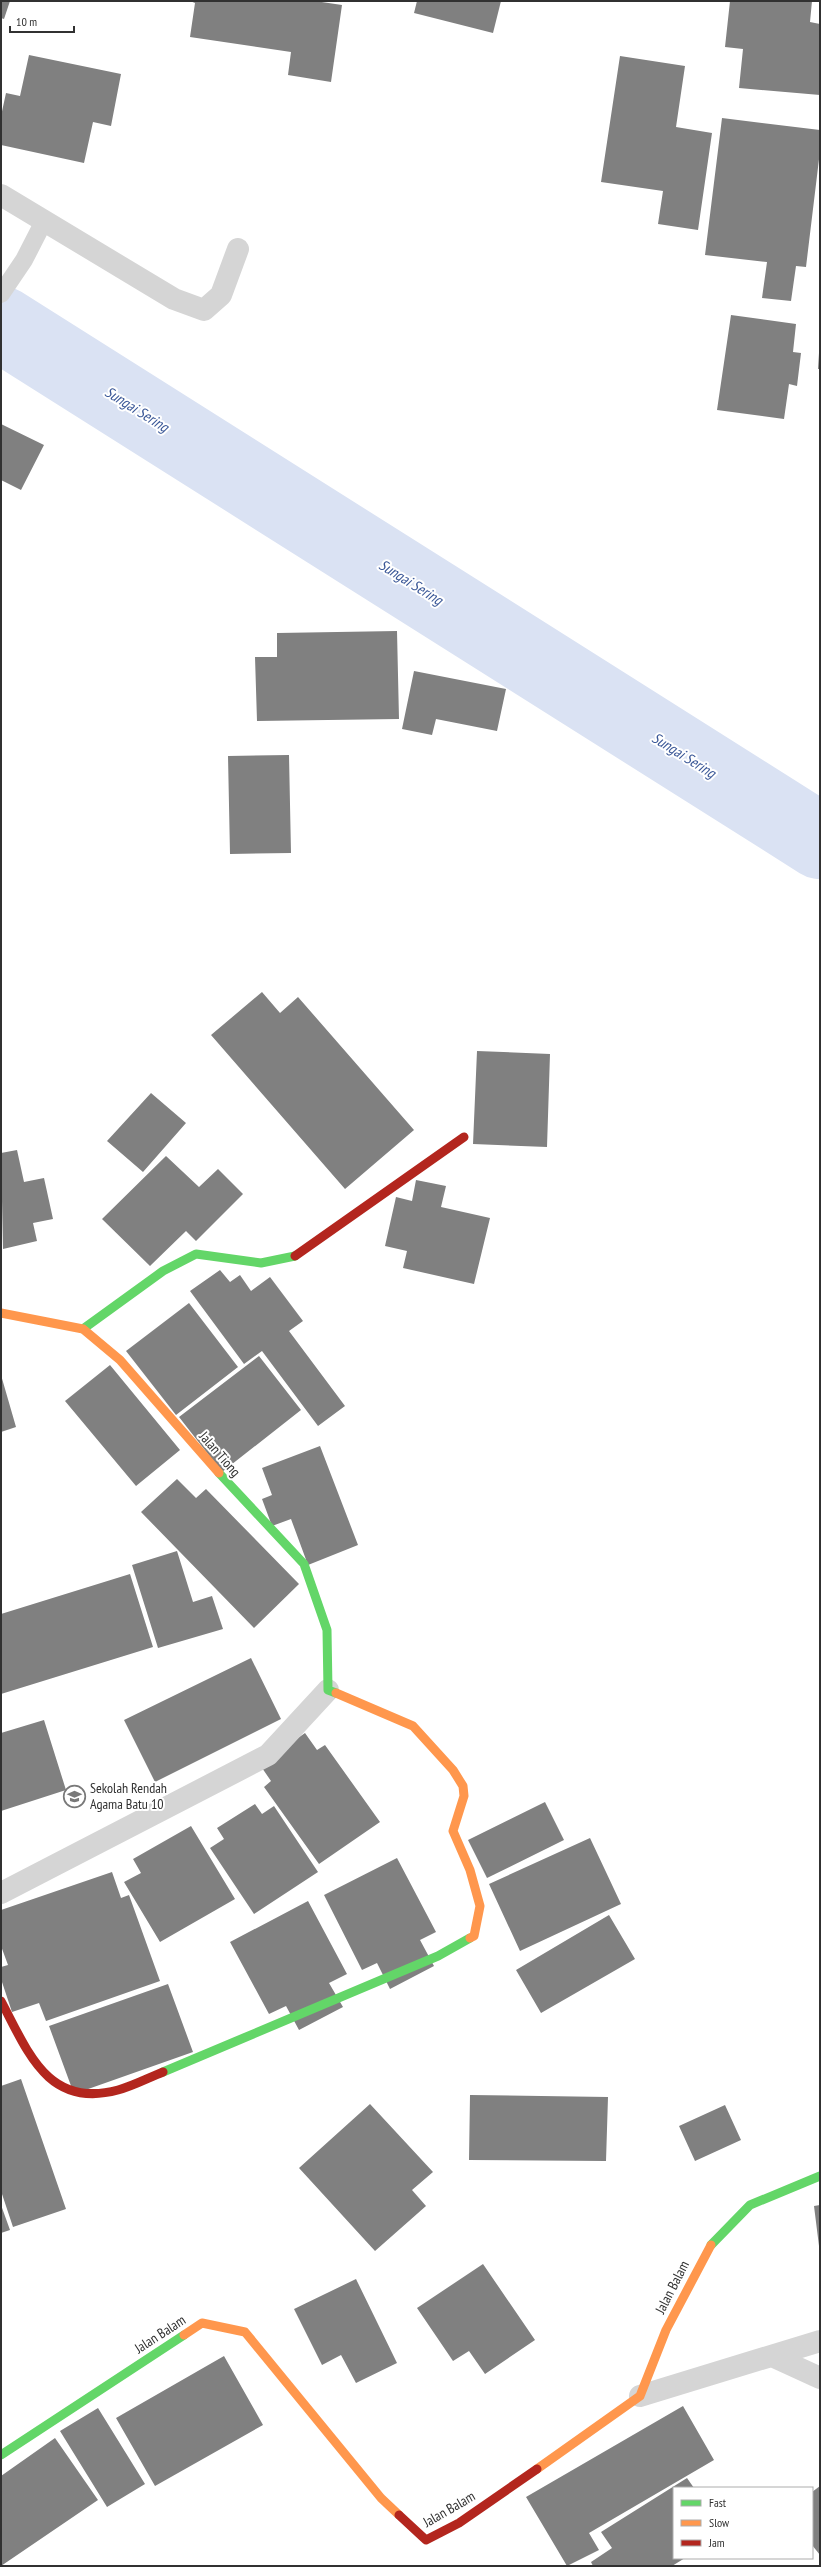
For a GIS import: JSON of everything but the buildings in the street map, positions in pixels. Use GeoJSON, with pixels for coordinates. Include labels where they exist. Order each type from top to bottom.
{"type":"FeatureCollection","features":[{"type":"Feature","properties":{"kind":"street"},"geometry":{"type":"LineString","coordinates":[[1,195],[174,299],[204,310],[221,296],[238,249]]}},
{"type":"Feature","properties":{"kind":"street"},"geometry":{"type":"LineString","coordinates":[[82,1329],[163,1271],[196,1254],[261,1263],[293,1257],[464,1137]]}},
{"type":"Feature","properties":{"kind":"street","name":"Jalan Tiong"},"geometry":{"type":"LineString","coordinates":[[1,1313],[82,1329],[120,1360],[241,1499],[304,1564],[327,1630],[328,1690]]}},
{"type":"Feature","properties":{"kind":"street"},"geometry":{"type":"LineString","coordinates":[[1,1893],[268,1754],[328,1690],[413,1726],[453,1770],[463,1786],[464,1796],[453,1831],[470,1870],[480,1906],[474,1936],[438,1956],[119,2090],[87,2095],[69,2092],[58,2087],[44,2076],[1,2001]]}},
{"type":"Feature","properties":{"kind":"street","name":"Jalan Balam"},"geometry":{"type":"LineString","coordinates":[[1,2455],[202,2322],[244,2332],[381,2498],[426,2540],[459,2523],[640,2396],[666,2330],[709,2246],[750,2205],[820,2176]]}},
{"type":"Feature","properties":{"kind":"street"},"geometry":{"type":"LineString","coordinates":[[640,2396],[820,2341]]}},
{"type":"Feature","properties":{"kind":"street"},"geometry":{"type":"LineString","coordinates":[[772,2356],[820,2378]]}},
{"type":"Feature","properties":{"kind":"lane"},"geometry":{"type":"LineString","coordinates":[[1,294],[24,260],[44,221]]}},
{"type":"Feature","properties":{"kind":"waterway","name":"Sungai Sering"},"geometry":{"type":"LineString","coordinates":[[1,324],[820,841]]}},
{"type":"Feature","properties":{"kind":"traffic: fast"},"geometry":{"type":"LineString","coordinates":[[83,1329],[163,1271],[196,1254],[261,1263],[295,1256]]}},
{"type":"Feature","properties":{"kind":"traffic: fast"},"geometry":{"type":"LineString","coordinates":[[219,1473],[304,1564],[327,1630],[328,1690],[336,1693]]}},
{"type":"Feature","properties":{"kind":"traffic: fast"},"geometry":{"type":"LineString","coordinates":[[163,2072],[438,1956],[470,1938]]}},
{"type":"Feature","properties":{"kind":"traffic: fast"},"geometry":{"type":"LineString","coordinates":[[711,2245],[750,2205],[820,2176]]}},
{"type":"Feature","properties":{"kind":"traffic: fast"},"geometry":{"type":"LineString","coordinates":[[1,2455],[184,2335]]}},
{"type":"Feature","properties":{"kind":"traffic: slow"},"geometry":{"type":"LineString","coordinates":[[1,1313],[83,1329],[120,1360],[219,1473]]}},
{"type":"Feature","properties":{"kind":"traffic: slow"},"geometry":{"type":"LineString","coordinates":[[336,1693],[413,1726],[453,1770],[463,1786],[464,1796],[453,1831],[470,1870],[480,1906],[474,1936],[470,1938]]}},
{"type":"Feature","properties":{"kind":"traffic: slow"},"geometry":{"type":"LineString","coordinates":[[537,2469],[640,2396],[666,2330],[711,2245]]}},
{"type":"Feature","properties":{"kind":"traffic: slow"},"geometry":{"type":"LineString","coordinates":[[184,2335],[202,2323],[245,2332],[381,2498],[399,2515]]}},
{"type":"Feature","properties":{"kind":"traffic: jam"},"geometry":{"type":"LineString","coordinates":[[295,1256],[464,1137]]}},
{"type":"Feature","properties":{"kind":"traffic: jam"},"geometry":{"type":"LineString","coordinates":[[1,2001],[31,2057],[43,2072],[57,2084],[74,2091],[94,2094],[118,2090],[163,2072]]}},
{"type":"Feature","properties":{"kind":"traffic: jam"},"geometry":{"type":"LineString","coordinates":[[399,2515],[426,2540],[459,2523],[537,2469]]}},
{"type":"Feature","properties":{"kind":"place","name":"Sekolah Rendah Agama Batu 10"},"geometry":{"type":"Point","coordinates":[74,1796]}}]}
